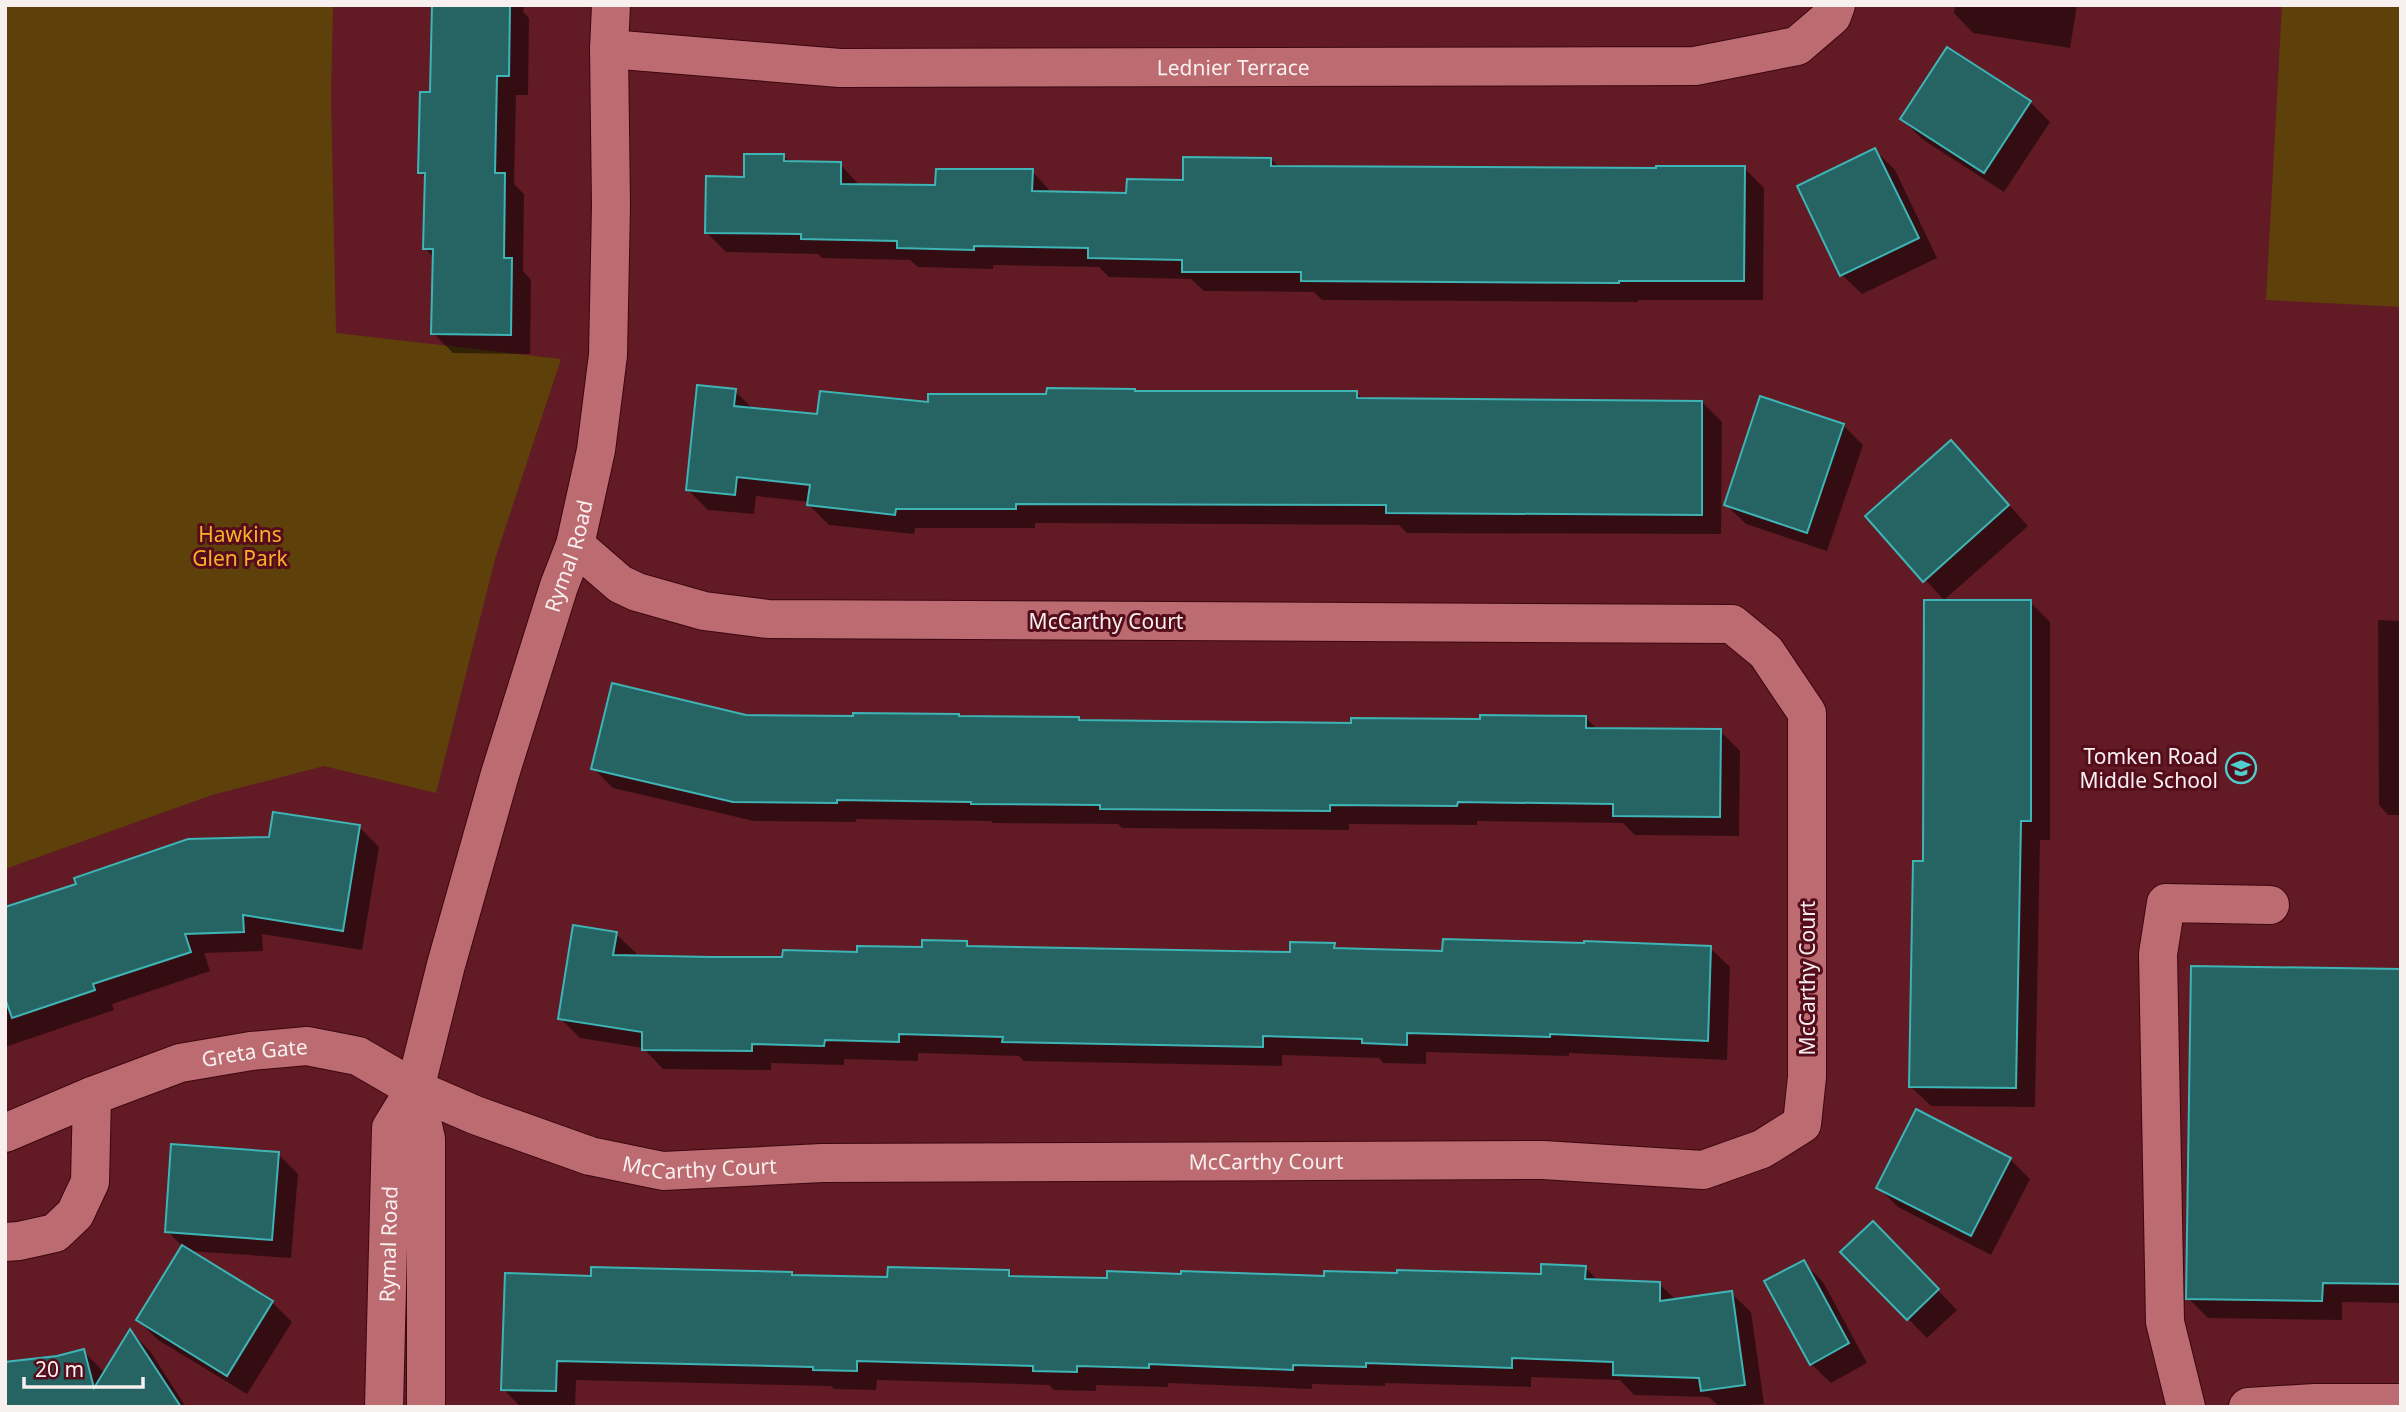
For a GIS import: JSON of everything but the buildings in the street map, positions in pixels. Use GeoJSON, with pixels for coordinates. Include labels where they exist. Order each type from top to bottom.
{"type":"FeatureCollection","features":[{"type":"Feature","properties":{"kind":"street","name":"Rymal Road"},"geometry":{"type":"LineString","coordinates":[[384,1407],[391,1128],[415,1089],[446,965],[500,774],[559,586],[575,545],[596,450],[608,355],[611,5]]}},
{"type":"Feature","properties":{"kind":"street","name":"Lednier Terrace"},"geometry":{"type":"LineString","coordinates":[[609,49],[840,68],[1695,66],[1797,46],[1832,16],[1836,5]]}},
{"type":"Feature","properties":{"kind":"street","name":"McCarthy Court"},"geometry":{"type":"LineString","coordinates":[[415,1089],[475,1115],[590,1156],[663,1171],[836,1163],[1543,1160],[1703,1170],[1762,1149],[1802,1124],[1807,1077],[1807,713],[1766,652],[1732,624],[768,619],[704,611],[637,592],[620,584],[575,545]]}},
{"type":"Feature","properties":{"kind":"street"},"geometry":{"type":"LineString","coordinates":[[2186,1407],[2165,1322],[2158,954],[2166,903],[2270,905]]}},
{"type":"Feature","properties":{"kind":"street","name":"Greta Gate"},"geometry":{"type":"LineString","coordinates":[[5,1133],[180,1063],[251,1051],[307,1046],[358,1056],[415,1089]]}},
{"type":"Feature","properties":{"kind":"street","name":"Rymal Road"},"geometry":{"type":"LineString","coordinates":[[415,1089],[426,1139],[426,1407]]}},
{"type":"Feature","properties":{"kind":"street"},"geometry":{"type":"LineString","coordinates":[[5,1242],[55,1233],[75,1213],[90,1182],[92,1096]]}},
{"type":"Feature","properties":{"kind":"street"},"geometry":{"type":"LineString","coordinates":[[2248,1407],[2315,1403],[2401,1403]]}},
{"type":"Feature","properties":{"kind":"green space","name":"Hawkins Glen Park"},"geometry":{"type":"Polygon","coordinates":[[[5,5],[333,5],[331,98],[336,333],[561,359],[495,559],[436,793],[324,766],[212,795],[5,869],[5,5]]]}},
{"type":"Feature","properties":{"kind":"green space"},"geometry":{"type":"Polygon","coordinates":[[[2282,5],[2401,5],[2401,307],[2266,300],[2282,5]]]}},
{"type":"Feature","properties":{"kind":"place","name":"Tomken Road Middle School"},"geometry":{"type":"Point","coordinates":[2241,768]}}]}
